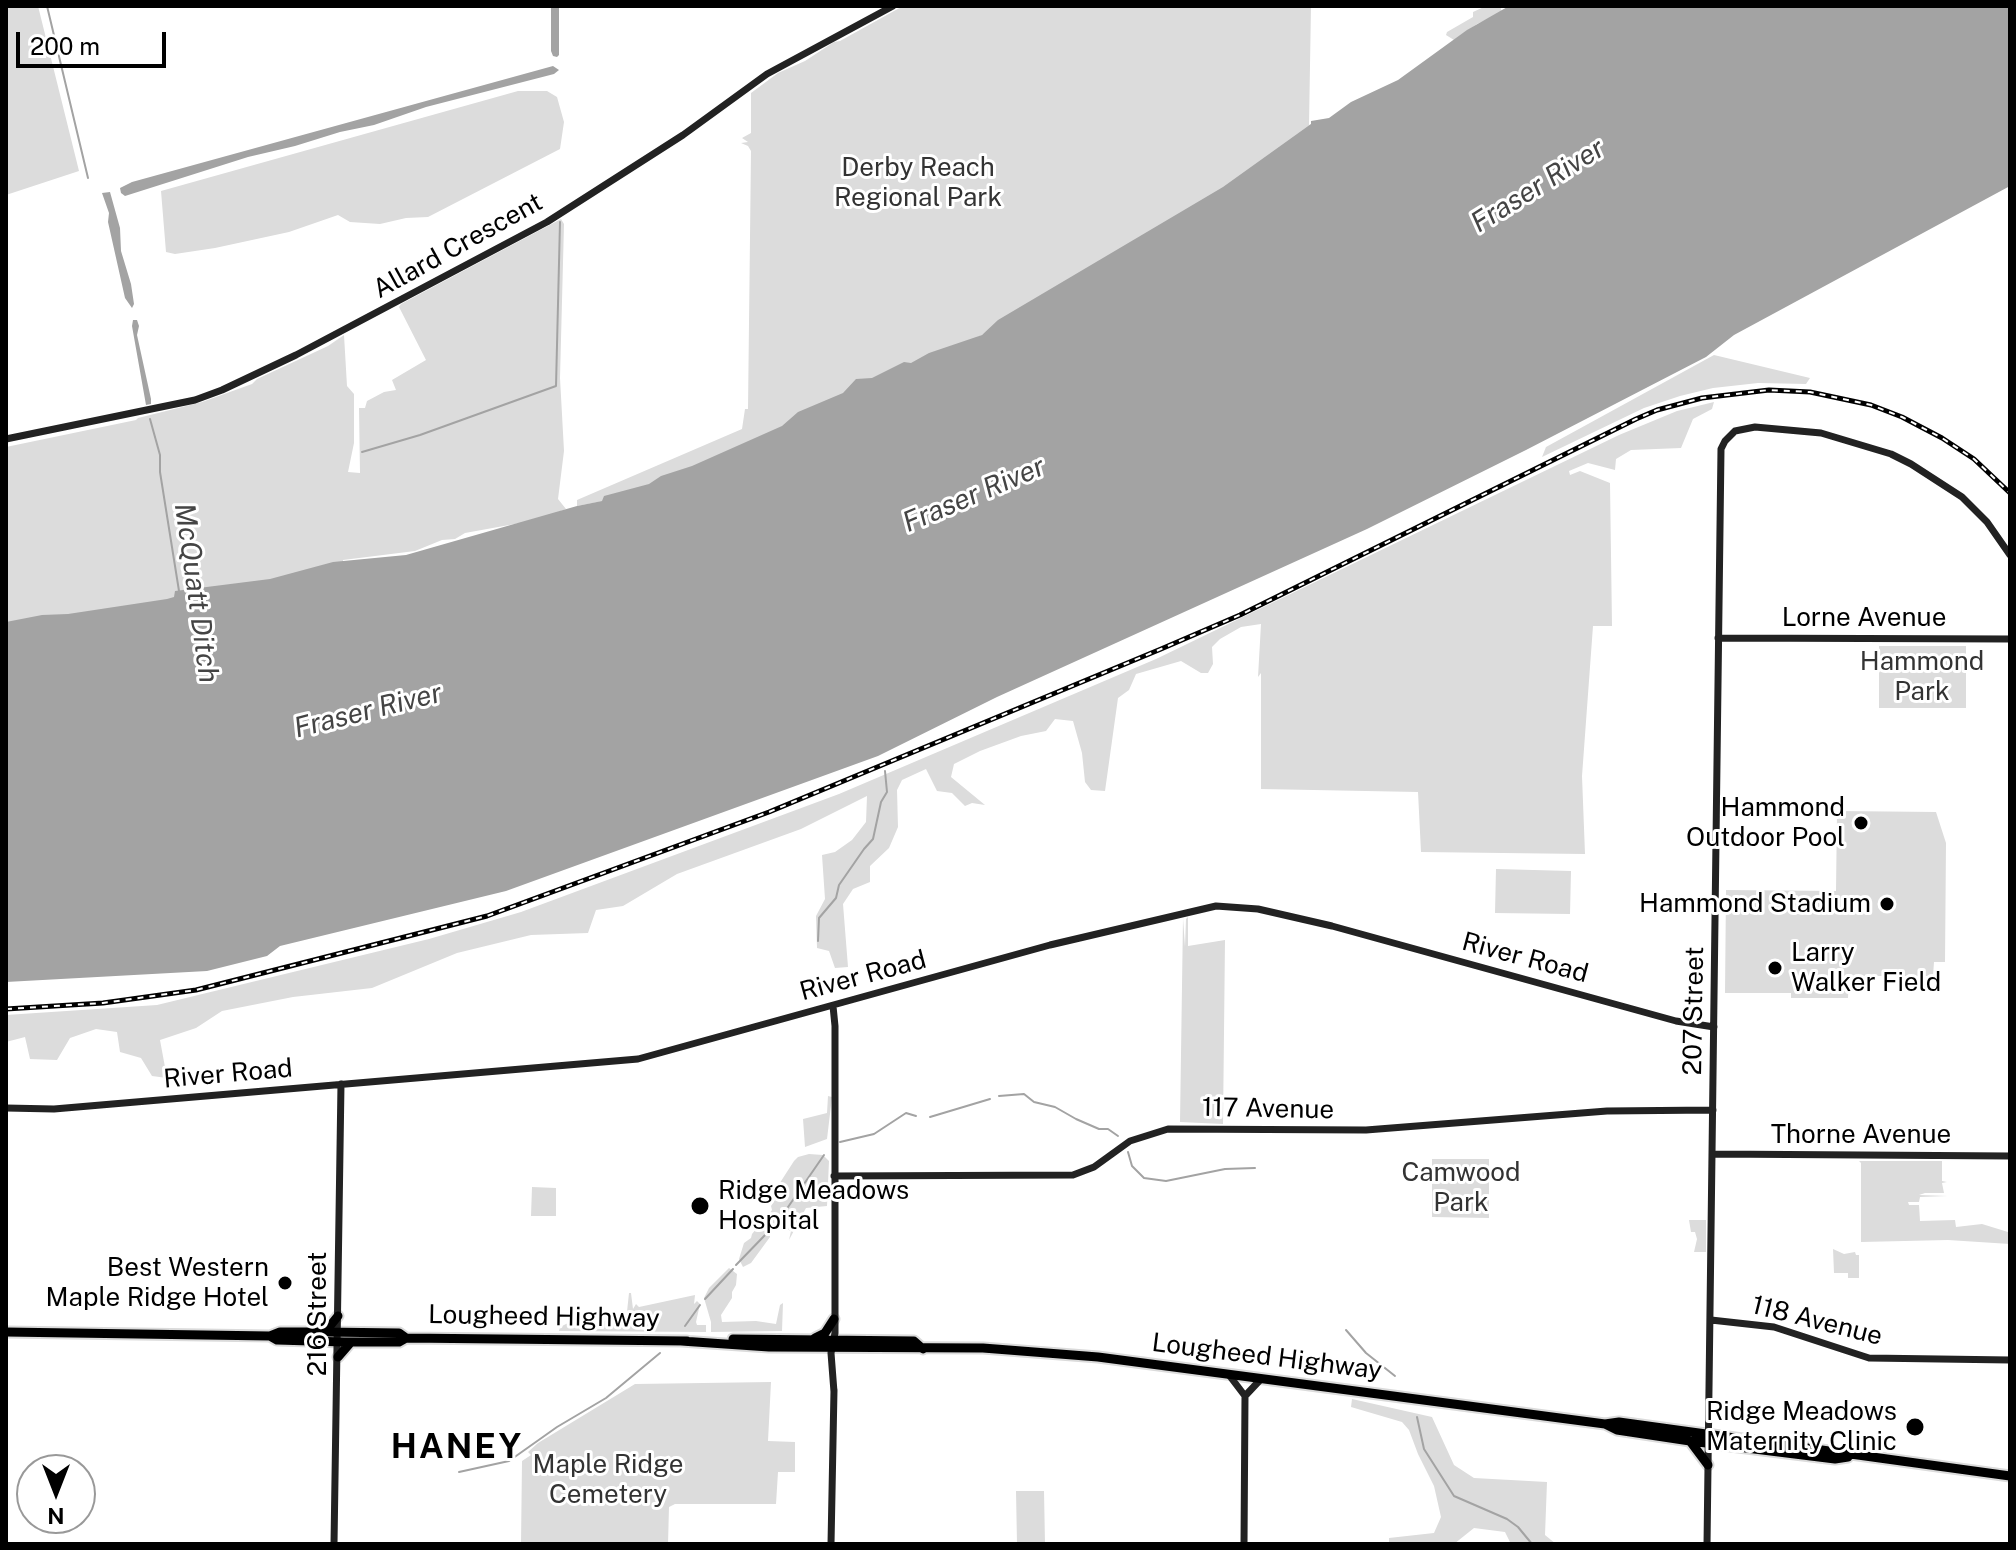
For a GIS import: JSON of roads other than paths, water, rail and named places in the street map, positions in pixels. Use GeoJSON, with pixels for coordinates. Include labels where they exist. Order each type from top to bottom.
{"type":"FeatureCollection","features":[{"type":"Feature","properties":{"kind":"highway"},"geometry":{"type":"LineString","coordinates":[[325,1332],[338,1316]]}},
{"type":"Feature","properties":{"kind":"highway"},"geometry":{"type":"LineString","coordinates":[[813,1339],[825,1333],[834,1319]]}},
{"type":"Feature","properties":{"kind":"highway","name":"Lougheed Highway"},"geometry":{"type":"LineString","coordinates":[[6,1332],[270,1336],[280,1332],[325,1332],[352,1342],[399,1342],[406,1338],[813,1339],[834,1346]]}},
{"type":"Feature","properties":{"kind":"highway","name":"Lougheed Highway"},"geometry":{"type":"LineString","coordinates":[[270,1336],[277,1340],[399,1333],[406,1338]]}},
{"type":"Feature","properties":{"kind":"highway","name":"Lougheed Highway"},"geometry":{"type":"LineString","coordinates":[[681,1341],[769,1347],[914,1341],[923,1349],[983,1348],[1035,1352],[1605,1424],[1619,1422],[1708,1438],[1836,1451],[1852,1456],[2010,1476]]}},
{"type":"Feature","properties":{"kind":"highway"},"geometry":{"type":"LineString","coordinates":[[338,1357],[352,1342]]}},
{"type":"Feature","properties":{"kind":"highway","name":"Lougheed Highway"},"geometry":{"type":"LineString","coordinates":[[1605,1424],[1617,1430],[1690,1441],[1708,1438]]}},
{"type":"Feature","properties":{"kind":"highway"},"geometry":{"type":"LineString","coordinates":[[1690,1441],[1708,1465]]}},
{"type":"Feature","properties":{"kind":"street","name":"Allard Crescent"},"geometry":{"type":"LineString","coordinates":[[6,439],[195,400],[284,361],[547,222],[683,135],[767,74],[893,6]]}},
{"type":"Feature","properties":{"kind":"street","name":"207 Street"},"geometry":{"type":"LineString","coordinates":[[1707,1544],[1720,454],[1731,434],[1747,427],[1804,430],[1891,454],[1962,497],[1987,522],[2010,555]]}},
{"type":"Feature","properties":{"kind":"street","name":"Lorne Avenue"},"geometry":{"type":"LineString","coordinates":[[1718,638],[2010,639]]}},
{"type":"Feature","properties":{"kind":"street","name":"River Road"},"geometry":{"type":"LineString","coordinates":[[6,1108],[54,1109],[632,1060],[1050,945],[1202,908],[1229,906],[1258,909],[1332,926],[1676,1021],[1714,1027]]}},
{"type":"Feature","properties":{"kind":"street"},"geometry":{"type":"LineString","coordinates":[[831,1544],[836,1384],[833,1006]]}},
{"type":"Feature","properties":{"kind":"street","name":"216 Street"},"geometry":{"type":"LineString","coordinates":[[334,1544],[341,1084]]}},
{"type":"Feature","properties":{"kind":"street","name":"117 Avenue"},"geometry":{"type":"LineString","coordinates":[[834,1176],[1073,1175],[1094,1167],[1130,1141],[1168,1129],[1366,1130],[1607,1111],[1713,1110]]}},
{"type":"Feature","properties":{"kind":"street","name":"Thorne Avenue"},"geometry":{"type":"LineString","coordinates":[[1713,1154],[2010,1156]]}},
{"type":"Feature","properties":{"kind":"street","name":"118 Avenue"},"geometry":{"type":"LineString","coordinates":[[1711,1320],[1774,1327],[1869,1358],[2010,1360]]}},
{"type":"Feature","properties":{"kind":"street"},"geometry":{"type":"LineString","coordinates":[[1229,1375],[1245,1396],[1244,1544]]}},
{"type":"Feature","properties":{"kind":"street"},"geometry":{"type":"LineString","coordinates":[[1245,1396],[1261,1379]]}},
{"type":"Feature","properties":{"kind":"water"},"geometry":{"type":"Polygon","coordinates":[[[551,6],[559,6],[557,57],[551,51],[551,6]]]}},
{"type":"Feature","properties":{"kind":"water","name":"Fraser River"},"geometry":{"type":"Polygon","coordinates":[[[1509,6],[2010,6],[2010,186],[1734,335],[1706,357],[1526,450],[1367,529],[997,697],[878,756],[506,891],[280,946],[267,956],[207,971],[6,982],[6,622],[167,599],[174,597],[175,591],[270,579],[333,562],[406,555],[602,501],[604,496],[649,484],[661,476],[692,466],[782,426],[798,412],[843,393],[856,379],[872,378],[904,362],[911,363],[929,353],[982,335],[998,320],[1223,187],[1311,124],[1311,121],[1329,118],[1351,102],[1398,80],[1467,30],[1509,6]]]}},
{"type":"Feature","properties":{"kind":"water"},"geometry":{"type":"Polygon","coordinates":[[[553,66],[559,70],[554,74],[248,157],[125,196],[121,193],[120,188],[132,182],[553,66]]]}},
{"type":"Feature","properties":{"kind":"water"},"geometry":{"type":"Polygon","coordinates":[[[110,192],[120,228],[121,251],[131,284],[132,308],[125,298],[108,222],[109,213],[102,193],[110,192]]]}},
{"type":"Feature","properties":{"kind":"water"},"geometry":{"type":"Polygon","coordinates":[[[133,320],[137,320],[139,326],[137,335],[151,399],[151,404],[146,405],[132,326],[133,320]]]}},
{"type":"Feature","properties":{"kind":"waterway","name":"McQuatt Ditch"},"geometry":{"type":"LineString","coordinates":[[47,6],[88,178]]}},
{"type":"Feature","properties":{"kind":"waterway"},"geometry":{"type":"LineString","coordinates":[[362,452],[420,435],[556,386],[560,222]]}},
{"type":"Feature","properties":{"kind":"waterway","name":"McQuatt Ditch"},"geometry":{"type":"LineString","coordinates":[[150,419],[160,455],[179,591]]}},
{"type":"Feature","properties":{"kind":"waterway"},"geometry":{"type":"LineString","coordinates":[[818,941],[819,918],[836,898],[839,885],[873,839],[881,802],[887,792],[885,771]]}},
{"type":"Feature","properties":{"kind":"waterway"},"geometry":{"type":"LineString","coordinates":[[999,1096],[1024,1094],[1034,1102],[1055,1107],[1118,1136]]}},
{"type":"Feature","properties":{"kind":"waterway"},"geometry":{"type":"LineString","coordinates":[[930,1117],[990,1099]]}},
{"type":"Feature","properties":{"kind":"waterway"},"geometry":{"type":"LineString","coordinates":[[840,1142],[874,1134],[906,1113],[916,1116]]}},
{"type":"Feature","properties":{"kind":"waterway"},"geometry":{"type":"LineString","coordinates":[[1128,1152],[1132,1166],[1144,1178],[1166,1181],[1225,1169],[1255,1168]]}},
{"type":"Feature","properties":{"kind":"waterway"},"geometry":{"type":"LineString","coordinates":[[777,1223],[824,1155]]}},
{"type":"Feature","properties":{"kind":"waterway"},"geometry":{"type":"LineString","coordinates":[[736,1265],[767,1233]]}},
{"type":"Feature","properties":{"kind":"waterway"},"geometry":{"type":"LineString","coordinates":[[705,1299],[733,1269]]}},
{"type":"Feature","properties":{"kind":"waterway"},"geometry":{"type":"LineString","coordinates":[[685,1326],[700,1305]]}},
{"type":"Feature","properties":{"kind":"waterway"},"geometry":{"type":"LineString","coordinates":[[1346,1330],[1366,1353],[1395,1376]]}},
{"type":"Feature","properties":{"kind":"waterway"},"geometry":{"type":"LineString","coordinates":[[459,1472],[509,1461],[606,1398],[660,1353]]}},
{"type":"Feature","properties":{"kind":"waterway"},"geometry":{"type":"LineString","coordinates":[[1417,1417],[1424,1449],[1454,1496],[1507,1519],[1532,1544]]}},
{"type":"Feature","properties":{"kind":"railway"},"geometry":{"type":"LineString","coordinates":[[6,1009],[103,1003],[196,990],[487,916],[769,812],[1161,649],[1240,615],[1636,419],[1702,398],[1769,390],[1810,392],[1871,405],[1942,438],[1974,459],[2010,493]]}},
{"type":"Feature","properties":{"kind":"place","name":"Hammond Outdoor Pool"},"geometry":{"type":"Point","coordinates":[1861,823]}},
{"type":"Feature","properties":{"kind":"place","name":"Hammond Stadium"},"geometry":{"type":"Point","coordinates":[1887,904]}},
{"type":"Feature","properties":{"kind":"place","name":"Larry Walker Field"},"geometry":{"type":"Point","coordinates":[1775,968]}},
{"type":"Feature","properties":{"kind":"place","name":"Ridge Meadows Hospital"},"geometry":{"type":"Point","coordinates":[700,1206]}},
{"type":"Feature","properties":{"kind":"place","name":"Best Western Maple Ridge Hotel"},"geometry":{"type":"Point","coordinates":[285,1283]}},
{"type":"Feature","properties":{"kind":"place","name":"Ridge Meadows Maternity Clinic"},"geometry":{"type":"Point","coordinates":[1915,1427]}},
{"type":"Feature","properties":{"kind":"district","name":"HANEY"},"geometry":{"type":"Point","coordinates":[457,1448]}},
{"type":"Feature","properties":{"kind":"park label","name":"Derby Reach Regional Park"},"geometry":{"type":"Point","coordinates":[918,183]}},
{"type":"Feature","properties":{"kind":"park label","name":"Hammond Park"},"geometry":{"type":"Point","coordinates":[1922,677]}},
{"type":"Feature","properties":{"kind":"park label","name":"Camwood Park"},"geometry":{"type":"Point","coordinates":[1461,1188]}},
{"type":"Feature","properties":{"kind":"park label","name":"Maple Ridge Cemetery"},"geometry":{"type":"Point","coordinates":[608,1480]}}]}
